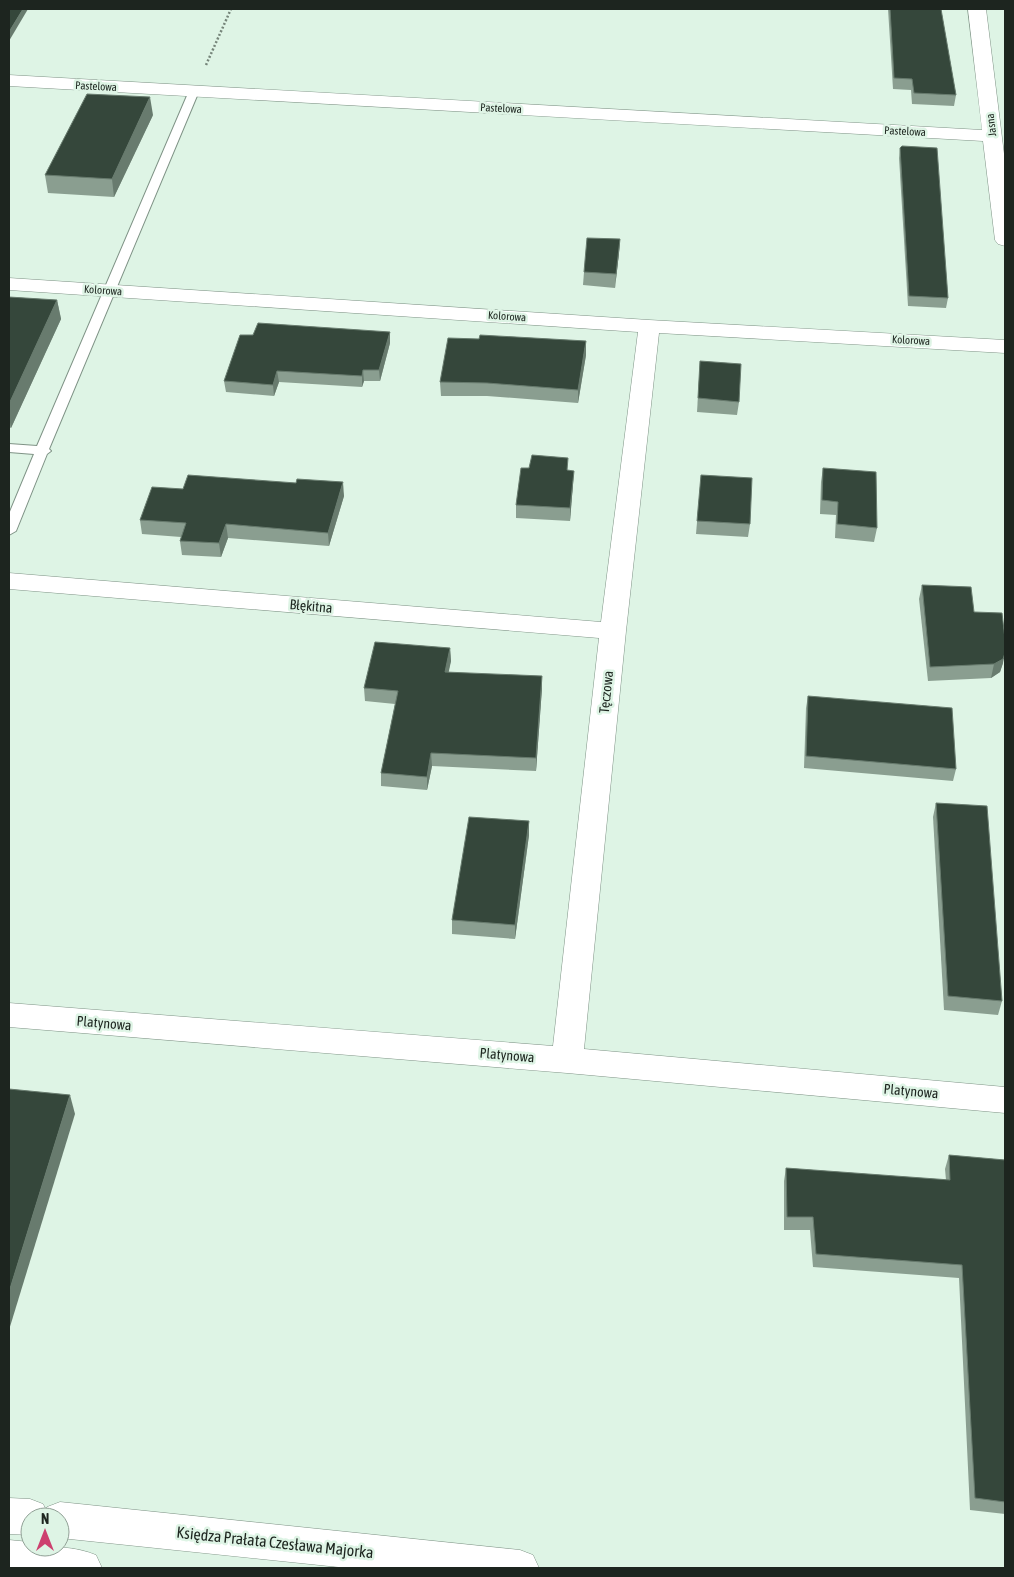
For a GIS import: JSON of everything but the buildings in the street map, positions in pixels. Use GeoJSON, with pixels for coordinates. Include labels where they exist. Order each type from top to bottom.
{"type":"FeatureCollection","features":[{"type":"Feature","properties":{"kind":"street","name":"Jasna"},"geometry":{"type":"LineString","coordinates":[[977,9],[1005,240]]}},
{"type":"Feature","properties":{"kind":"street","name":"Pastelowa"},"geometry":{"type":"LineString","coordinates":[[9,81],[992,136]]}},
{"type":"Feature","properties":{"kind":"street","name":"Kolorowa"},"geometry":{"type":"LineString","coordinates":[[9,284],[649,326],[1005,346]]}},
{"type":"Feature","properties":{"kind":"street","name":"Tęczowa"},"geometry":{"type":"LineString","coordinates":[[567,1060],[613,631],[649,326]]}},
{"type":"Feature","properties":{"kind":"street","name":"Błękitna"},"geometry":{"type":"LineString","coordinates":[[9,581],[613,631]]}},
{"type":"Feature","properties":{"kind":"street","name":"Platynowa"},"geometry":{"type":"LineString","coordinates":[[9,1015],[567,1060],[1005,1100]]}},
{"type":"Feature","properties":{"kind":"street","name":"Księdza Prałata Czesława Majorka"},"geometry":{"type":"LineString","coordinates":[[70,1521],[520,1568]]}},
{"type":"Feature","properties":{"kind":"street"},"geometry":{"type":"LineString","coordinates":[[9,1558],[83,1568]]}},
{"type":"Feature","properties":{"kind":"lane"},"geometry":{"type":"LineString","coordinates":[[9,531],[44,451],[108,290],[194,91]]}},
{"type":"Feature","properties":{"kind":"lane"},"geometry":{"type":"LineString","coordinates":[[9,448],[44,451]]}},
{"type":"Feature","properties":{"kind":"path"},"geometry":{"type":"LineString","coordinates":[[194,91],[231,9]]}}]}
